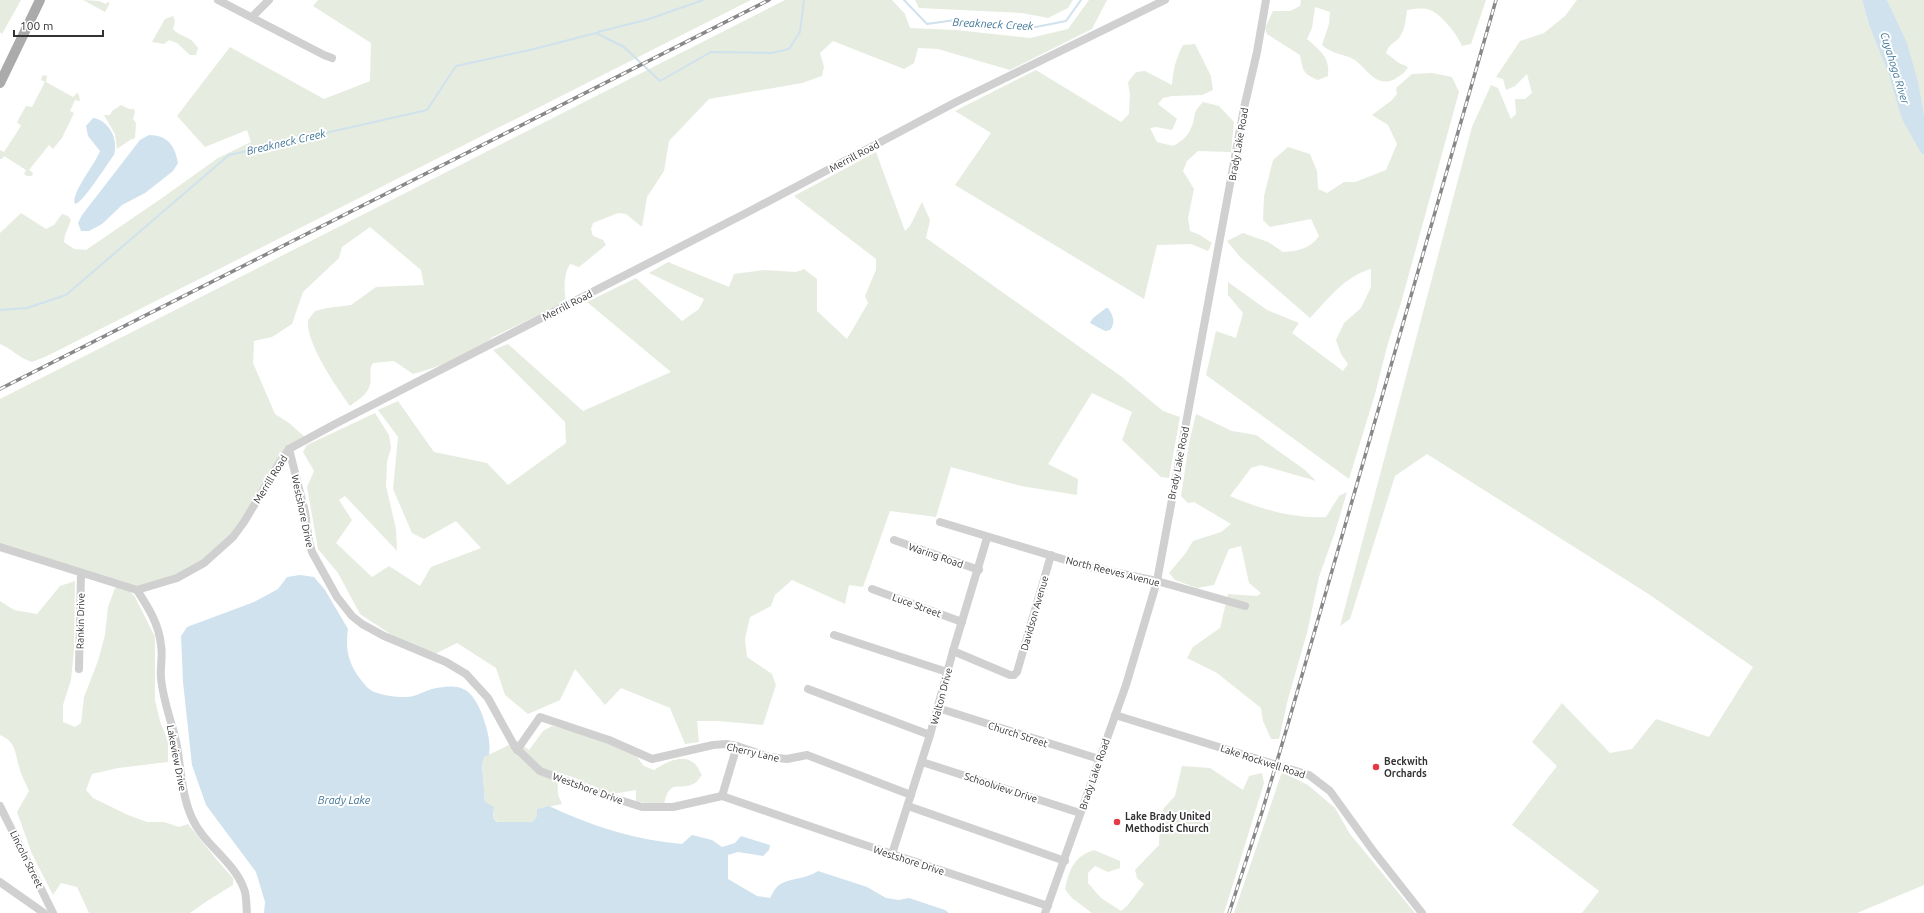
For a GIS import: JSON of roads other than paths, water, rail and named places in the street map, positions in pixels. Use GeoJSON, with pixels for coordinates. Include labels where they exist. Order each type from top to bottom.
{"type":"FeatureCollection","features":[{"type":"Feature","properties":{"kind":"main road"},"geometry":{"type":"LineString","coordinates":[[0,83],[40,0]]}},
{"type":"Feature","properties":{"kind":"street"},"geometry":{"type":"LineString","coordinates":[[218,0],[332,58]]}},
{"type":"Feature","properties":{"kind":"street"},"geometry":{"type":"LineString","coordinates":[[252,17],[269,0]]}},
{"type":"Feature","properties":{"kind":"street","name":"Merrill Road"},"geometry":{"type":"LineString","coordinates":[[138,590],[177,578],[204,563],[220,550],[244,522],[289,449],[757,208],[949,106],[1165,0]]}},
{"type":"Feature","properties":{"kind":"street","name":"Brady Lake Road"},"geometry":{"type":"LineString","coordinates":[[1047,909],[1115,715],[1138,646],[1157,581],[1244,108],[1257,52],[1266,0]]}},
{"type":"Feature","properties":{"kind":"street","name":"Westshore Drive"},"geometry":{"type":"LineString","coordinates":[[289,449],[305,512],[311,546],[337,596],[352,616],[362,624],[384,636],[446,662],[466,674],[488,698],[517,750],[540,771],[604,795],[642,807],[658,808],[673,806],[722,796],[1047,909]]}},
{"type":"Feature","properties":{"kind":"street","name":"North Reeves Avenue"},"geometry":{"type":"LineString","coordinates":[[940,522],[987,538],[1111,572],[1157,581],[1245,606]]}},
{"type":"Feature","properties":{"kind":"street","name":"Walton Drive"},"geometry":{"type":"LineString","coordinates":[[892,854],[922,762],[953,651],[979,570],[987,538]]}},
{"type":"Feature","properties":{"kind":"street","name":"Waring Road"},"geometry":{"type":"LineString","coordinates":[[894,540],[979,570]]}},
{"type":"Feature","properties":{"kind":"street"},"geometry":{"type":"LineString","coordinates":[[0,547],[138,590]]}},
{"type":"Feature","properties":{"kind":"street","name":"Davidson Avenue"},"geometry":{"type":"LineString","coordinates":[[953,651],[1010,675],[1017,672],[1051,555]]}},
{"type":"Feature","properties":{"kind":"street","name":"Rankin Drive"},"geometry":{"type":"LineString","coordinates":[[79,669],[81,573]]}},
{"type":"Feature","properties":{"kind":"street","name":"Luce Street"},"geometry":{"type":"LineString","coordinates":[[872,589],[962,622]]}},
{"type":"Feature","properties":{"kind":"street","name":"Lakeview Drive"},"geometry":{"type":"LineString","coordinates":[[138,590],[154,617],[160,635],[162,647],[161,678],[164,698],[175,739],[186,800],[192,818],[200,833],[239,878],[245,890],[247,913]]}},
{"type":"Feature","properties":{"kind":"street"},"geometry":{"type":"LineString","coordinates":[[834,635],[947,672]]}},
{"type":"Feature","properties":{"kind":"street"},"geometry":{"type":"LineString","coordinates":[[808,689],[930,735]]}},
{"type":"Feature","properties":{"kind":"street","name":"Church Street"},"geometry":{"type":"LineString","coordinates":[[938,708],[1099,759]]}},
{"type":"Feature","properties":{"kind":"street","name":"Lake Rockwell Road"},"geometry":{"type":"LineString","coordinates":[[1115,715],[1309,775],[1334,796],[1374,852],[1422,913]]}},
{"type":"Feature","properties":{"kind":"street","name":"Cherry Lane"},"geometry":{"type":"LineString","coordinates":[[517,750],[540,716],[609,740],[652,759],[713,745],[737,746],[769,757],[787,759],[807,755],[911,795]]}},
{"type":"Feature","properties":{"kind":"street"},"geometry":{"type":"LineString","coordinates":[[722,796],[737,746]]}},
{"type":"Feature","properties":{"kind":"street","name":"Schoolview Drive"},"geometry":{"type":"LineString","coordinates":[[922,762],[1080,813]]}},
{"type":"Feature","properties":{"kind":"street","name":"Lincoln Street"},"geometry":{"type":"LineString","coordinates":[[0,806],[53,913]]}},
{"type":"Feature","properties":{"kind":"street"},"geometry":{"type":"LineString","coordinates":[[908,806],[1064,861]]}},
{"type":"Feature","properties":{"kind":"street"},"geometry":{"type":"LineString","coordinates":[[0,882],[44,913]]}},
{"type":"Feature","properties":{"kind":"water","name":"Cuyahoga River"},"geometry":{"type":"Polygon","coordinates":[[[1862,0],[1887,0],[1907,43],[1918,82],[1924,115],[1924,155],[1921,153],[1902,119],[1889,75],[1869,25],[1862,0]]]}},
{"type":"Feature","properties":{"kind":"water"},"geometry":{"type":"Polygon","coordinates":[[[93,118],[104,123],[114,137],[114,155],[89,190],[79,202],[75,204],[74,199],[76,193],[100,151],[88,136],[86,126],[93,118]]]}},
{"type":"Feature","properties":{"kind":"water"},"geometry":{"type":"Polygon","coordinates":[[[149,135],[166,139],[173,147],[178,163],[173,171],[145,193],[122,205],[102,224],[89,231],[81,231],[78,223],[82,215],[140,140],[149,135]]]}},
{"type":"Feature","properties":{"kind":"water"},"geometry":{"type":"Polygon","coordinates":[[[1108,308],[1111,313],[1113,325],[1110,330],[1105,331],[1090,323],[1093,318],[1108,308]]]}},
{"type":"Feature","properties":{"kind":"water","name":"Brady Lake"},"geometry":{"type":"Polygon","coordinates":[[[300,575],[314,577],[325,590],[348,629],[347,649],[350,662],[362,682],[370,690],[385,695],[408,697],[436,688],[453,686],[459,687],[470,693],[482,714],[489,739],[489,755],[484,757],[482,764],[485,802],[494,807],[493,818],[497,822],[532,822],[537,816],[537,809],[549,806],[597,826],[647,839],[665,842],[682,844],[692,835],[712,840],[722,847],[735,843],[741,836],[770,845],[769,850],[763,856],[738,852],[728,855],[728,879],[757,896],[770,898],[775,889],[784,882],[808,876],[818,871],[867,887],[886,898],[899,900],[909,898],[945,910],[949,913],[264,913],[265,902],[256,872],[206,805],[192,765],[183,682],[181,636],[187,627],[254,602],[278,589],[287,577],[300,575]]]}},
{"type":"Feature","properties":{"kind":"waterway","name":"Breakneck Creek"},"geometry":{"type":"LineString","coordinates":[[598,32],[649,19],[703,0]]}},
{"type":"Feature","properties":{"kind":"waterway","name":"Breakneck Creek"},"geometry":{"type":"LineString","coordinates":[[0,310],[27,308],[66,295],[229,155],[427,110],[456,66],[534,49],[596,33],[624,47],[660,81],[711,52],[772,53],[789,49],[800,32],[804,0]]}},
{"type":"Feature","properties":{"kind":"waterway","name":"Breakneck Creek"},"geometry":{"type":"LineString","coordinates":[[904,0],[927,24],[955,20],[1036,27],[1066,21],[1081,0]]}},
{"type":"Feature","properties":{"kind":"railway"},"geometry":{"type":"LineString","coordinates":[[0,389],[769,0]]}},
{"type":"Feature","properties":{"kind":"railway"},"geometry":{"type":"LineString","coordinates":[[1229,913],[1262,812],[1288,724],[1496,0]]}},
{"type":"Feature","properties":{"kind":"place","name":"Beckwith Orchards"},"geometry":{"type":"Point","coordinates":[1376,767]}},
{"type":"Feature","properties":{"kind":"place","name":"Lake Brady United Methodist Church"},"geometry":{"type":"Point","coordinates":[1117,822]}}]}
